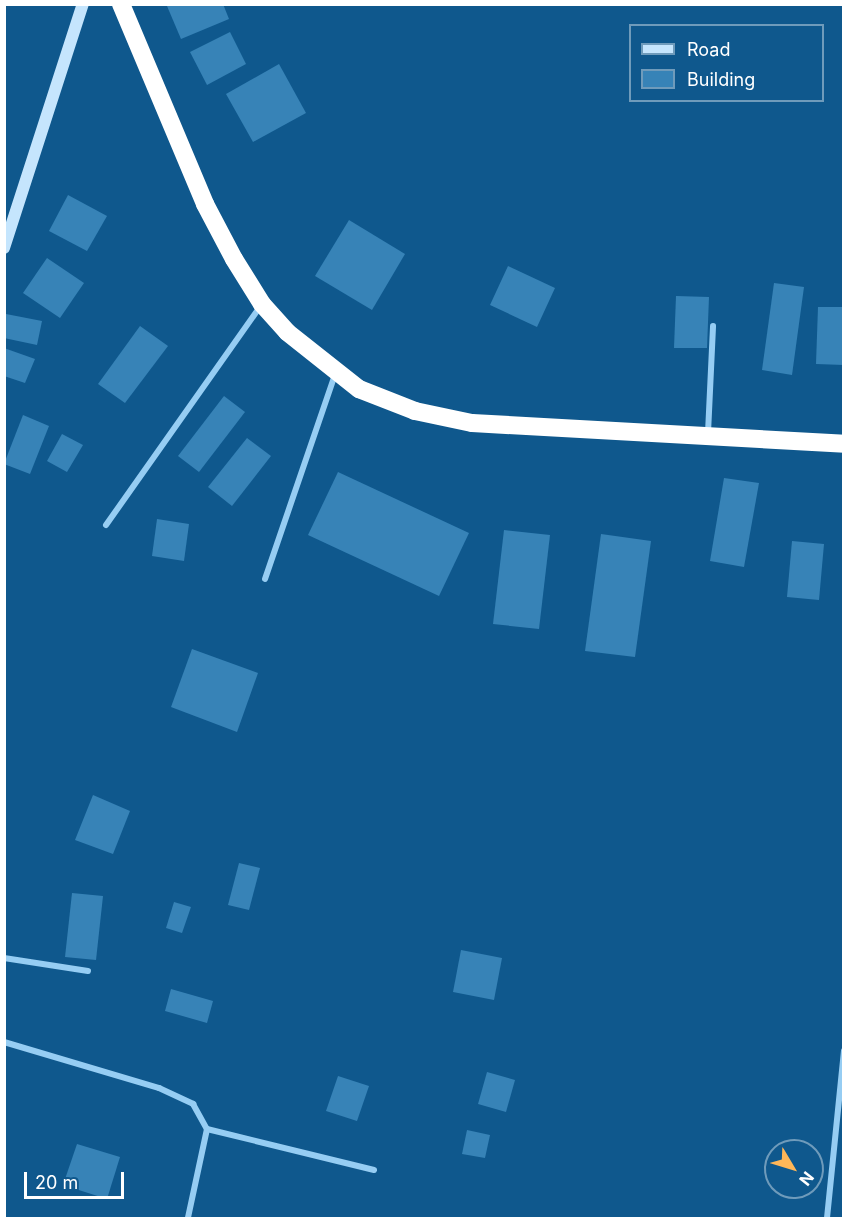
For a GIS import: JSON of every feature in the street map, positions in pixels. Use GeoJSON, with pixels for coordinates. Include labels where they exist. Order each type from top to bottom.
{"type":"FeatureCollection","features":[{"type":"Feature","properties":{"kind":"highway"},"geometry":{"type":"LineString","coordinates":[[121,4],[205,204],[262,304],[335,375],[359,389],[415,411],[472,423],[708,434],[843,444]]}},
{"type":"Feature","properties":{"kind":"street"},"geometry":{"type":"LineString","coordinates":[[4,248],[83,4]]}},
{"type":"Feature","properties":{"kind":"street"},"geometry":{"type":"LineString","coordinates":[[106,525],[262,304]]}},
{"type":"Feature","properties":{"kind":"street"},"geometry":{"type":"LineString","coordinates":[[708,434],[713,326]]}},
{"type":"Feature","properties":{"kind":"street"},"geometry":{"type":"LineString","coordinates":[[265,579],[335,375]]}},
{"type":"Feature","properties":{"kind":"street"},"geometry":{"type":"LineString","coordinates":[[4,958],[88,971]]}},
{"type":"Feature","properties":{"kind":"street"},"geometry":{"type":"LineString","coordinates":[[4,1042],[180,1097],[201,1113],[207,1129],[188,1218]]}},
{"type":"Feature","properties":{"kind":"street"},"geometry":{"type":"LineString","coordinates":[[827,1218],[843,1051]]}},
{"type":"Feature","properties":{"kind":"street"},"geometry":{"type":"LineString","coordinates":[[207,1129],[374,1170]]}},
{"type":"Feature","properties":{"kind":"building"},"geometry":{"type":"Polygon","coordinates":[[[223,4],[229,19],[181,39],[167,6],[223,4]]]}},
{"type":"Feature","properties":{"kind":"building"},"geometry":{"type":"Polygon","coordinates":[[[230,32],[246,64],[207,85],[190,52],[230,32]]]}},
{"type":"Feature","properties":{"kind":"building"},"geometry":{"type":"Polygon","coordinates":[[[279,64],[306,113],[253,142],[226,94],[279,64]]]}},
{"type":"Feature","properties":{"kind":"building"},"geometry":{"type":"Polygon","coordinates":[[[68,195],[107,216],[87,251],[49,231],[68,195]]]}},
{"type":"Feature","properties":{"kind":"building"},"geometry":{"type":"Polygon","coordinates":[[[349,220],[405,254],[372,310],[315,276],[349,220]]]}},
{"type":"Feature","properties":{"kind":"building"},"geometry":{"type":"Polygon","coordinates":[[[47,258],[84,283],[60,318],[23,293],[47,258]]]}},
{"type":"Feature","properties":{"kind":"building"},"geometry":{"type":"Polygon","coordinates":[[[508,266],[555,288],[537,327],[490,305],[508,266]]]}},
{"type":"Feature","properties":{"kind":"building"},"geometry":{"type":"Polygon","coordinates":[[[774,283],[804,287],[792,375],[762,370],[774,283]]]}},
{"type":"Feature","properties":{"kind":"building"},"geometry":{"type":"Polygon","coordinates":[[[676,296],[709,297],[707,348],[674,348],[676,296]]]}},
{"type":"Feature","properties":{"kind":"building"},"geometry":{"type":"Polygon","coordinates":[[[818,307],[844,307],[844,365],[816,364],[818,307]]]}},
{"type":"Feature","properties":{"kind":"building"},"geometry":{"type":"Polygon","coordinates":[[[6,314],[42,321],[37,345],[4,338],[6,314]]]}},
{"type":"Feature","properties":{"kind":"building"},"geometry":{"type":"Polygon","coordinates":[[[140,326],[168,346],[125,403],[98,384],[140,326]]]}},
{"type":"Feature","properties":{"kind":"building"},"geometry":{"type":"Polygon","coordinates":[[[4,348],[35,359],[25,383],[4,376],[4,348]]]}},
{"type":"Feature","properties":{"kind":"building"},"geometry":{"type":"Polygon","coordinates":[[[224,396],[245,412],[199,472],[178,456],[224,396]]]}},
{"type":"Feature","properties":{"kind":"building"},"geometry":{"type":"Polygon","coordinates":[[[23,415],[49,426],[30,474],[4,464],[23,415]]]}},
{"type":"Feature","properties":{"kind":"building"},"geometry":{"type":"Polygon","coordinates":[[[62,434],[83,445],[67,472],[47,461],[62,434]]]}},
{"type":"Feature","properties":{"kind":"building"},"geometry":{"type":"Polygon","coordinates":[[[247,438],[271,456],[232,506],[208,487],[247,438]]]}},
{"type":"Feature","properties":{"kind":"building"},"geometry":{"type":"Polygon","coordinates":[[[338,472],[469,533],[439,596],[308,535],[338,472]]]}},
{"type":"Feature","properties":{"kind":"building"},"geometry":{"type":"Polygon","coordinates":[[[724,478],[759,483],[744,567],[710,561],[724,478]]]}},
{"type":"Feature","properties":{"kind":"building"},"geometry":{"type":"Polygon","coordinates":[[[157,519],[189,524],[184,561],[152,556],[157,519]]]}},
{"type":"Feature","properties":{"kind":"building"},"geometry":{"type":"Polygon","coordinates":[[[504,530],[550,535],[539,629],[493,624],[504,530]]]}},
{"type":"Feature","properties":{"kind":"building"},"geometry":{"type":"Polygon","coordinates":[[[601,534],[651,541],[635,657],[585,651],[601,534]]]}},
{"type":"Feature","properties":{"kind":"building"},"geometry":{"type":"Polygon","coordinates":[[[792,541],[824,544],[819,600],[787,597],[792,541]]]}},
{"type":"Feature","properties":{"kind":"building"},"geometry":{"type":"Polygon","coordinates":[[[192,649],[258,673],[237,732],[171,707],[192,649]]]}},
{"type":"Feature","properties":{"kind":"building"},"geometry":{"type":"Polygon","coordinates":[[[93,795],[130,811],[113,854],[75,840],[93,795]]]}},
{"type":"Feature","properties":{"kind":"building"},"geometry":{"type":"Polygon","coordinates":[[[239,863],[260,868],[249,910],[228,905],[239,863]]]}},
{"type":"Feature","properties":{"kind":"building"},"geometry":{"type":"Polygon","coordinates":[[[72,893],[103,896],[96,960],[65,957],[72,893]]]}},
{"type":"Feature","properties":{"kind":"building"},"geometry":{"type":"Polygon","coordinates":[[[174,902],[191,907],[182,933],[166,928],[174,902]]]}},
{"type":"Feature","properties":{"kind":"building"},"geometry":{"type":"Polygon","coordinates":[[[461,950],[502,958],[494,1000],[453,992],[461,950]]]}},
{"type":"Feature","properties":{"kind":"building"},"geometry":{"type":"Polygon","coordinates":[[[171,989],[213,1001],[207,1023],[165,1011],[171,989]]]}},
{"type":"Feature","properties":{"kind":"building"},"geometry":{"type":"Polygon","coordinates":[[[487,1072],[515,1080],[506,1112],[478,1104],[487,1072]]]}},
{"type":"Feature","properties":{"kind":"building"},"geometry":{"type":"Polygon","coordinates":[[[338,1076],[369,1086],[357,1121],[326,1111],[338,1076]]]}},
{"type":"Feature","properties":{"kind":"building"},"geometry":{"type":"Polygon","coordinates":[[[467,1130],[490,1135],[485,1158],[462,1154],[467,1130]]]}},
{"type":"Feature","properties":{"kind":"building"},"geometry":{"type":"Polygon","coordinates":[[[77,1144],[120,1157],[107,1199],[63,1185],[77,1144]]]}}]}
